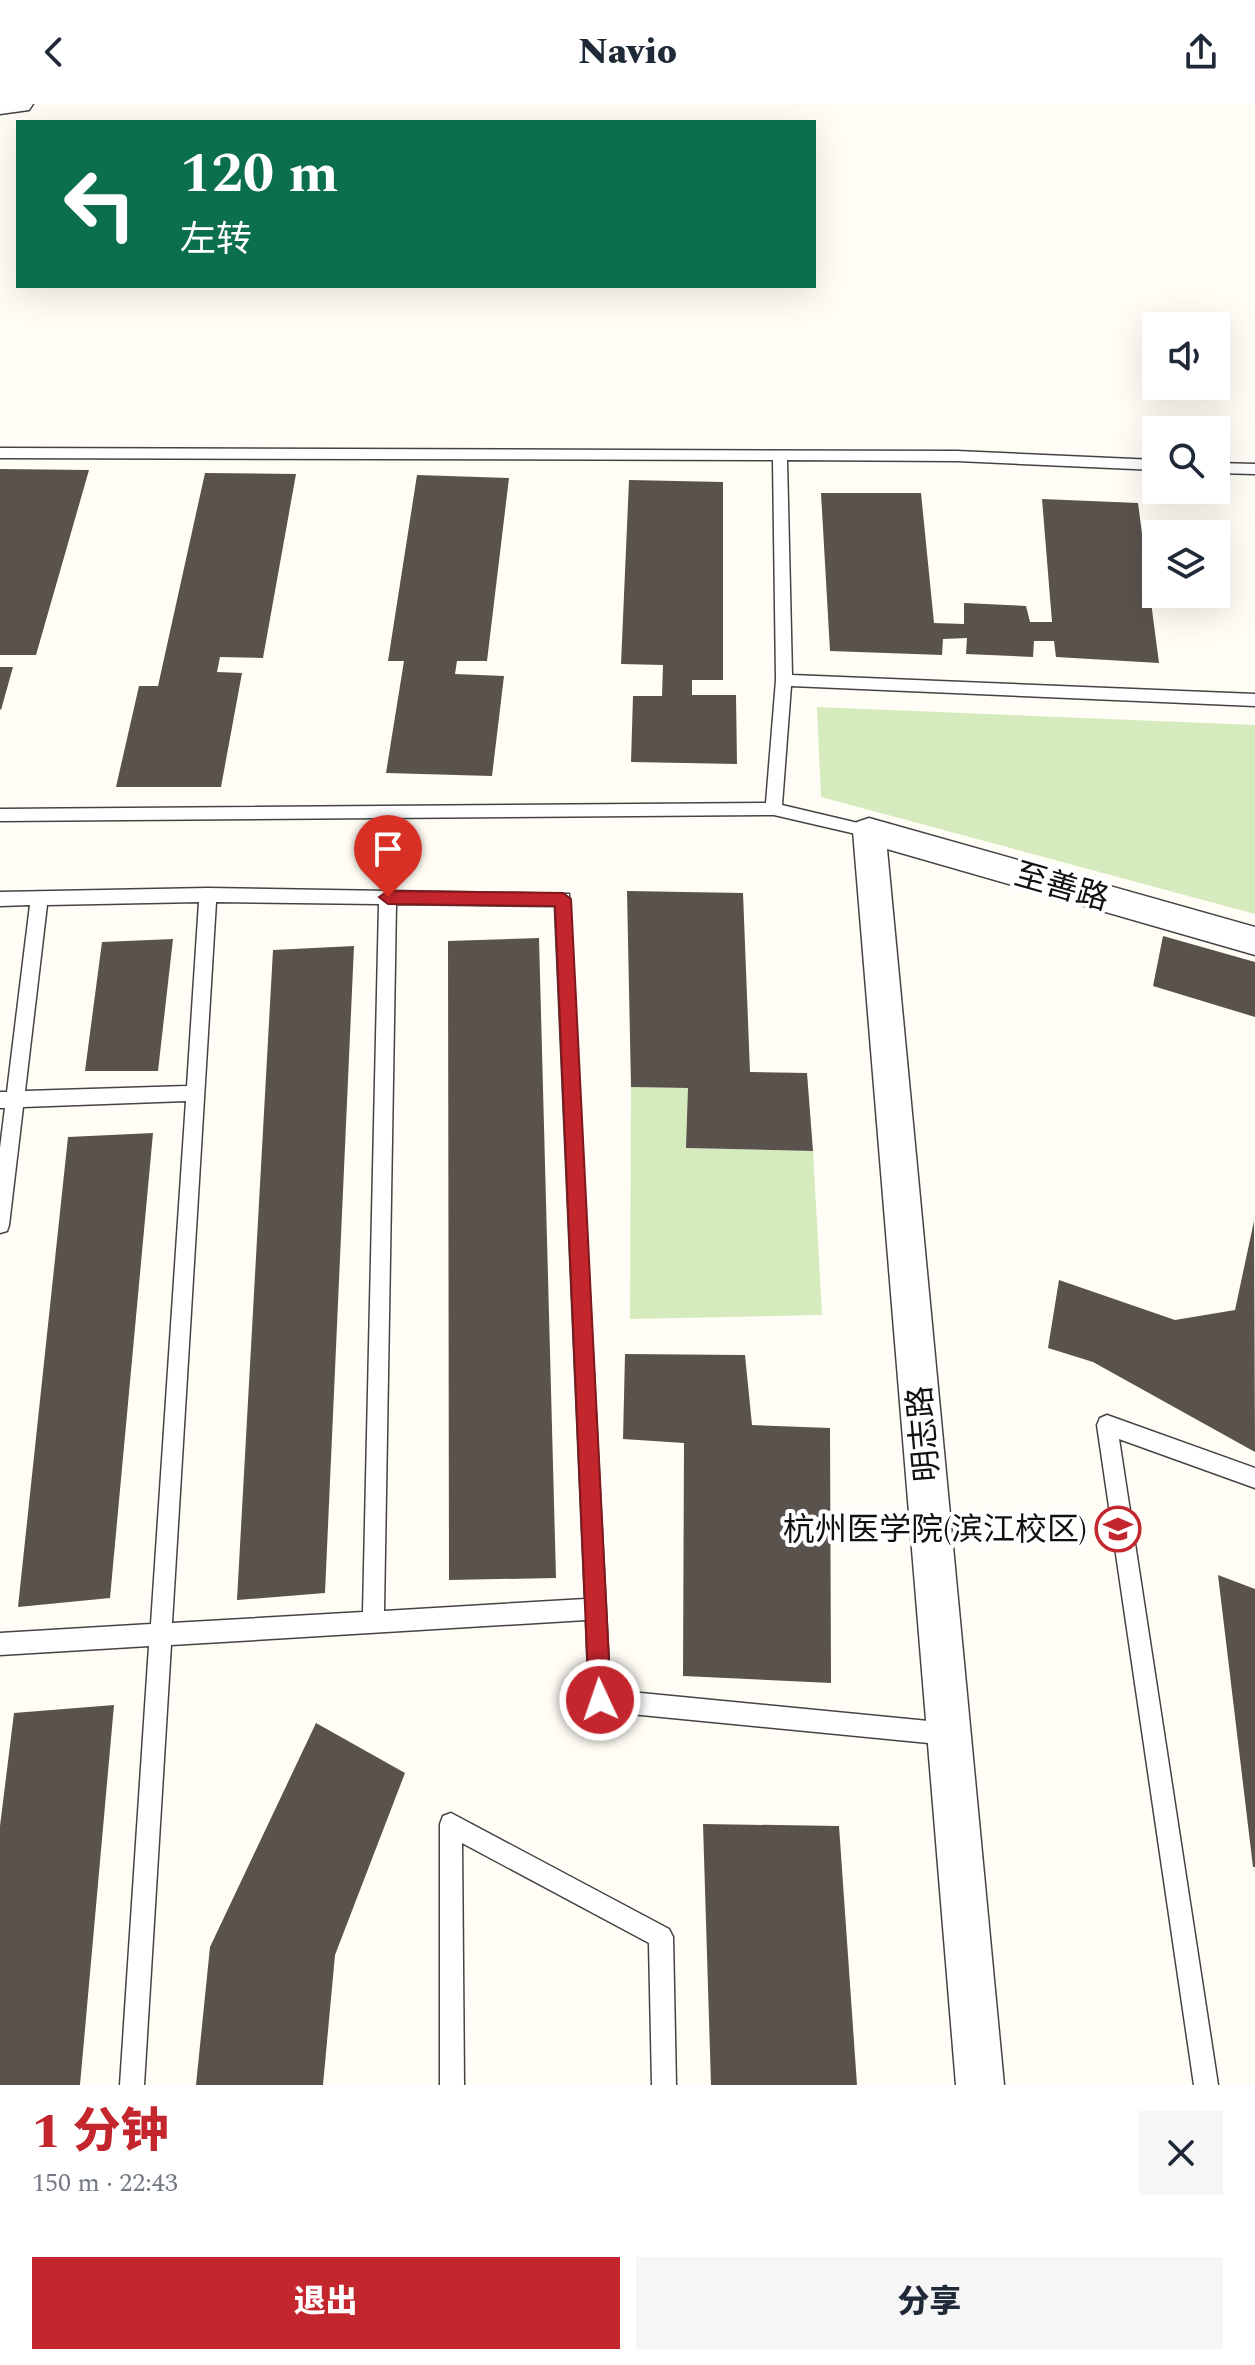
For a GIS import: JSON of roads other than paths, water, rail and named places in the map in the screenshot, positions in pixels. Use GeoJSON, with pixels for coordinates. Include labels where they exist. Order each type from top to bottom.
{"type":"FeatureCollection","features":[{"type":"Feature","properties":{"kind":"street"},"geometry":{"type":"LineString","coordinates":[[0,105],[19,104]]}},
{"type":"Feature","properties":{"kind":"street","name":"至善路"},"geometry":{"type":"LineString","coordinates":[[869,831],[1255,941]]}},
{"type":"Feature","properties":{"kind":"street","name":"明志路"},"geometry":{"type":"LineString","coordinates":[[869,831],[980,2085]]}},
{"type":"Feature","properties":{"kind":"lane"},"geometry":{"type":"LineString","coordinates":[[0,453],[957,456],[1142,464]]}},
{"type":"Feature","properties":{"kind":"lane"},"geometry":{"type":"LineString","coordinates":[[774,809],[784,680],[780,455]]}},
{"type":"Feature","properties":{"kind":"lane"},"geometry":{"type":"LineString","coordinates":[[1230,468],[1255,469]]}},
{"type":"Feature","properties":{"kind":"lane"},"geometry":{"type":"LineString","coordinates":[[784,680],[1255,700]]}},
{"type":"Feature","properties":{"kind":"lane"},"geometry":{"type":"LineString","coordinates":[[0,815],[774,809],[869,831]]}},
{"type":"Feature","properties":{"kind":"lane"},"geometry":{"type":"LineString","coordinates":[[0,899],[208,895],[563,899],[600,1700],[949,1734]]}},
{"type":"Feature","properties":{"kind":"lane"},"geometry":{"type":"LineString","coordinates":[[132,2085],[208,895]]}},
{"type":"Feature","properties":{"kind":"lane"},"geometry":{"type":"LineString","coordinates":[[373,1622],[388,897]]}},
{"type":"Feature","properties":{"kind":"lane"},"geometry":{"type":"LineString","coordinates":[[0,1225],[9,1100],[39,898]]}},
{"type":"Feature","properties":{"kind":"lane"},"geometry":{"type":"LineString","coordinates":[[9,1100],[196,1093]]}},
{"type":"Feature","properties":{"kind":"lane"},"geometry":{"type":"LineString","coordinates":[[1206,2085],[1107,1425],[1255,1478]]}},
{"type":"Feature","properties":{"kind":"lane"},"geometry":{"type":"LineString","coordinates":[[0,1644],[596,1609]]}},
{"type":"Feature","properties":{"kind":"lane"},"geometry":{"type":"LineString","coordinates":[[452,2085],[451,1824],[661,1937],[664,2085]]}},
{"type":"Feature","properties":{"kind":"place","name":"杭州医学院(滨江校区)"},"geometry":{"type":"Point","coordinates":[1118,1529]}}]}
